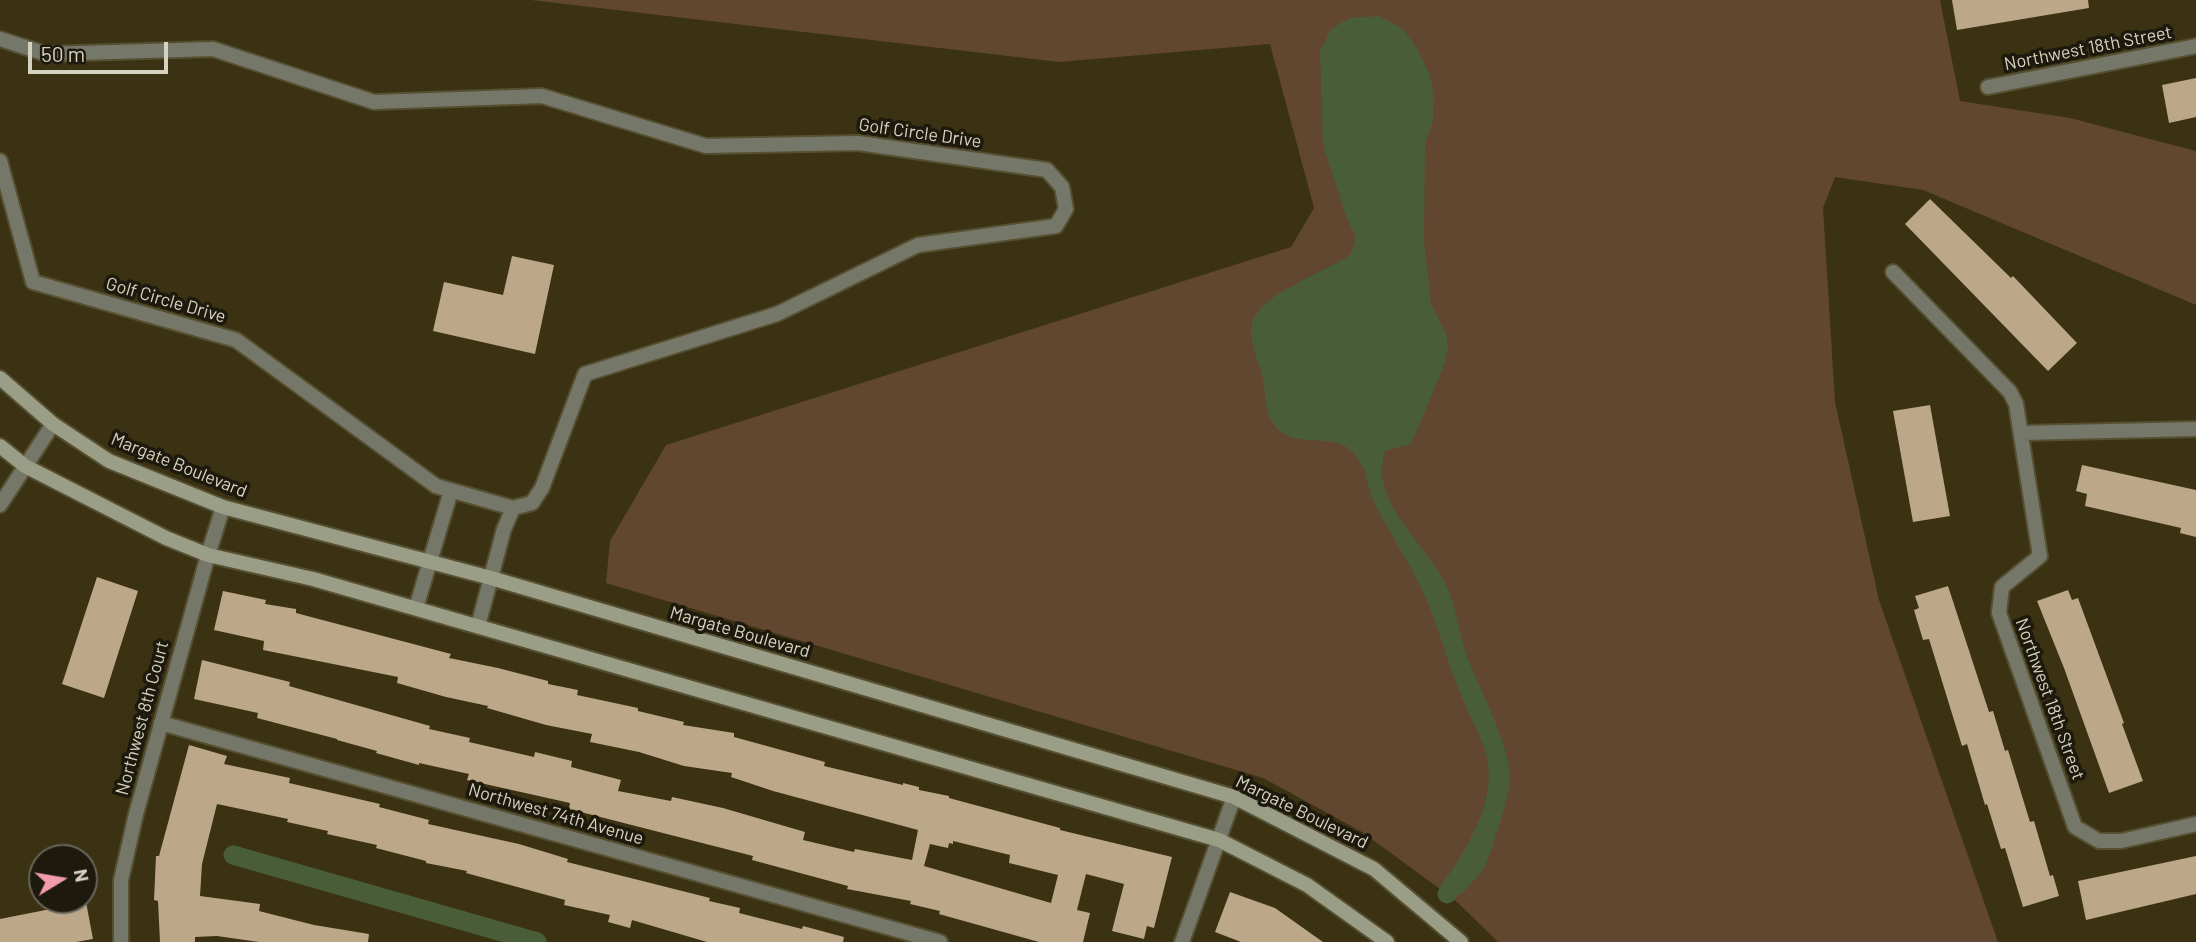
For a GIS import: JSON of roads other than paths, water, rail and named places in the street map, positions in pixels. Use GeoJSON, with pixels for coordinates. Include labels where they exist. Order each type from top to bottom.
{"type":"FeatureCollection","features":[{"type":"Feature","properties":{"kind":"street","name":"Golf Circle Drive"},"geometry":{"type":"LineString","coordinates":[[0,39],[46,54],[213,49],[374,102],[542,96],[706,146],[858,143],[1047,170],[1062,187],[1066,209],[1056,226],[918,245],[777,314],[585,374],[542,488],[532,503],[513,508],[436,486],[236,340],[33,282],[0,161]]}},
{"type":"Feature","properties":{"kind":"street","name":"Northwest 18th Street"},"geometry":{"type":"LineString","coordinates":[[1988,87],[2196,46]]}},
{"type":"Feature","properties":{"kind":"street","name":"Northwest 18th Street"},"geometry":{"type":"LineString","coordinates":[[1893,272],[2010,392],[2016,404],[2040,556],[2002,587],[1999,612],[2075,827],[2099,841],[2121,841],[2196,824]]}},
{"type":"Feature","properties":{"kind":"street","name":"Margate Boulevard"},"geometry":{"type":"LineString","coordinates":[[0,378],[53,425],[109,461],[223,507],[491,578],[1234,797],[1374,869],[1461,942]]}},
{"type":"Feature","properties":{"kind":"street"},"geometry":{"type":"LineString","coordinates":[[0,505],[53,425]]}},
{"type":"Feature","properties":{"kind":"street"},"geometry":{"type":"LineString","coordinates":[[2022,433],[2178,427],[2196,429]]}},
{"type":"Feature","properties":{"kind":"street"},"geometry":{"type":"LineString","coordinates":[[0,446],[25,467],[166,538],[208,555],[301,575],[1219,840],[1307,885],[1387,942]]}},
{"type":"Feature","properties":{"kind":"street"},"geometry":{"type":"LineString","coordinates":[[416,608],[451,491]]}},
{"type":"Feature","properties":{"kind":"street","name":"Northwest 8th Court"},"geometry":{"type":"LineString","coordinates":[[121,942],[121,880],[161,723],[223,507]]}},
{"type":"Feature","properties":{"kind":"street"},"geometry":{"type":"LineString","coordinates":[[478,625],[504,530],[513,508]]}},
{"type":"Feature","properties":{"kind":"street","name":"Northwest 74th Avenue"},"geometry":{"type":"LineString","coordinates":[[161,723],[940,942]]}},
{"type":"Feature","properties":{"kind":"street"},"geometry":{"type":"LineString","coordinates":[[1182,942],[1234,797]]}},
{"type":"Feature","properties":{"kind":"waterway"},"geometry":{"type":"LineString","coordinates":[[233,855],[537,942]]}},
{"type":"Feature","properties":{"kind":"waterway"},"geometry":{"type":"LineString","coordinates":[[1447,894],[1466,866]]}}]}
